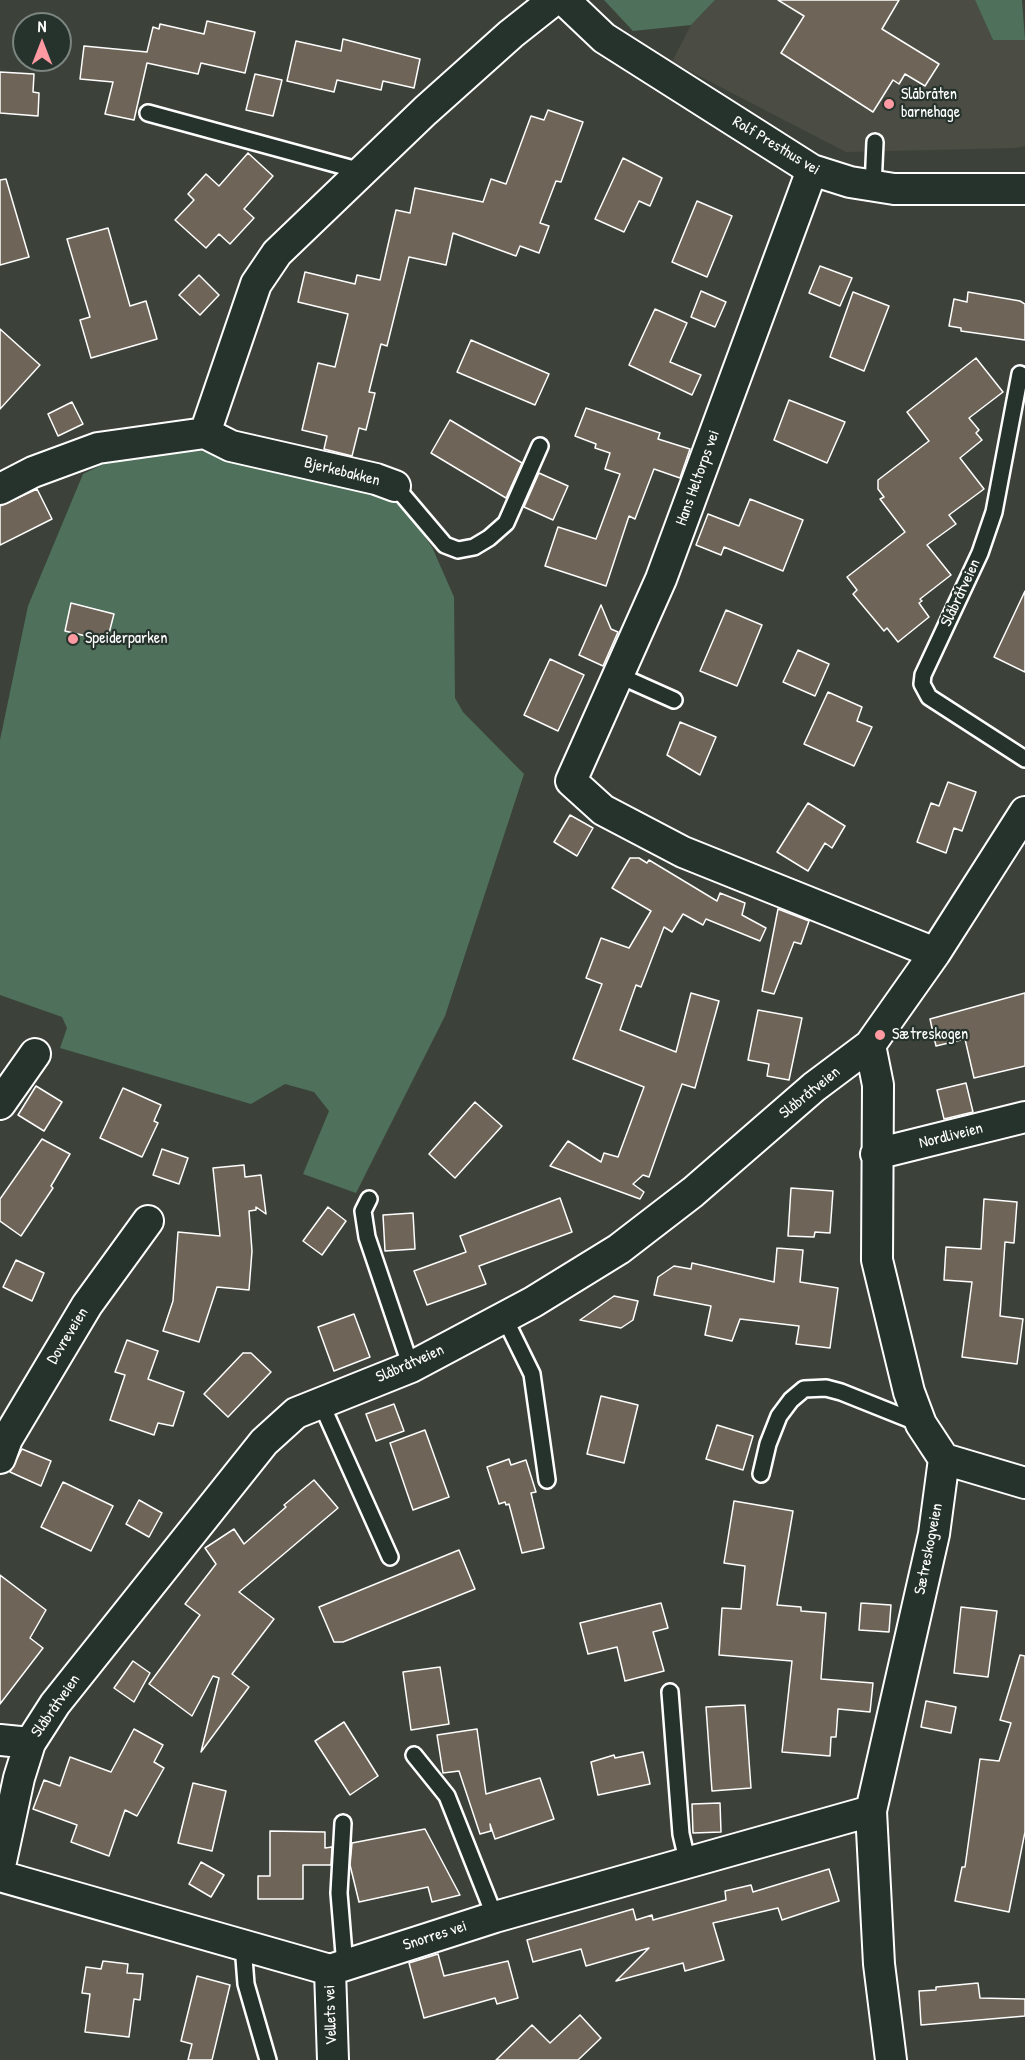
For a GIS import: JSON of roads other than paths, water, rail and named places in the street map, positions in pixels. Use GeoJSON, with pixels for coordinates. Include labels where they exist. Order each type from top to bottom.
{"type":"FeatureCollection","features":[{"type":"Feature","properties":{"kind":"street"},"geometry":{"type":"LineString","coordinates":[[0,489],[33,472],[98,448],[133,441],[205,433],[256,284],[277,253],[361,171],[510,34],[554,0]]}},
{"type":"Feature","properties":{"kind":"street","name":"Rolf Presthus vei"},"geometry":{"type":"LineString","coordinates":[[564,0],[604,38],[812,171],[873,187],[894,189],[1025,189]]}},
{"type":"Feature","properties":{"kind":"street","name":"Hans Heltorps vei"},"geometry":{"type":"LineString","coordinates":[[812,171],[661,579],[571,781],[603,810],[684,852],[935,953]]}},
{"type":"Feature","properties":{"kind":"street","name":"Bjerkebakken"},"geometry":{"type":"LineString","coordinates":[[205,433],[231,446],[376,479],[395,486]]}},
{"type":"Feature","properties":{"kind":"street","name":"Slåbråtveien"},"geometry":{"type":"LineString","coordinates":[[0,1866],[19,1778],[30,1743],[55,1704],[264,1442],[296,1413],[320,1401],[411,1367],[504,1317],[619,1249],[693,1192],[814,1088],[870,1045],[935,953],[1025,812]]}},
{"type":"Feature","properties":{"kind":"street"},"geometry":{"type":"LineString","coordinates":[[870,1045],[878,1085],[876,1154],[878,1260],[909,1392],[921,1424],[944,1460],[1025,1483]]}},
{"type":"Feature","properties":{"kind":"street"},"geometry":{"type":"LineString","coordinates":[[0,1104],[35,1054]]}},
{"type":"Feature","properties":{"kind":"street","name":"Nordliveien"},"geometry":{"type":"LineString","coordinates":[[876,1154],[1025,1117]]}},
{"type":"Feature","properties":{"kind":"street","name":"Dovreveien"},"geometry":{"type":"LineString","coordinates":[[0,1458],[18,1421],[87,1305],[148,1221]]}},
{"type":"Feature","properties":{"kind":"street","name":"Sætreskogveien"},"geometry":{"type":"LineString","coordinates":[[891,2060],[879,1964],[871,1811],[934,1534],[944,1460]]}},
{"type":"Feature","properties":{"kind":"street"},"geometry":{"type":"LineString","coordinates":[[0,1740],[30,1743]]}},
{"type":"Feature","properties":{"kind":"street","name":"Snorres vei"},"geometry":{"type":"LineString","coordinates":[[337,1968],[495,1917],[871,1811]]}},
{"type":"Feature","properties":{"kind":"street"},"geometry":{"type":"LineString","coordinates":[[0,1876],[243,1945],[337,1968]]}},
{"type":"Feature","properties":{"kind":"street","name":"Vellets vei"},"geometry":{"type":"LineString","coordinates":[[333,2060],[337,1968]]}},
{"type":"Feature","properties":{"kind":"lane"},"geometry":{"type":"LineString","coordinates":[[148,113],[361,171]]}},
{"type":"Feature","properties":{"kind":"lane"},"geometry":{"type":"LineString","coordinates":[[873,187],[875,142]]}},
{"type":"Feature","properties":{"kind":"lane","name":"Slåbråtveien"},"geometry":{"type":"LineString","coordinates":[[1020,374],[994,512],[980,553],[923,675],[922,684],[929,697],[1025,759]]}},
{"type":"Feature","properties":{"kind":"lane","name":"Bjerkebakken"},"geometry":{"type":"LineString","coordinates":[[395,486],[445,545],[458,550],[474,547],[506,523],[540,446]]}},
{"type":"Feature","properties":{"kind":"lane"},"geometry":{"type":"LineString","coordinates":[[618,675],[674,700]]}},
{"type":"Feature","properties":{"kind":"lane"},"geometry":{"type":"LineString","coordinates":[[369,1199],[363,1211],[363,1223],[411,1367]]}},
{"type":"Feature","properties":{"kind":"lane"},"geometry":{"type":"LineString","coordinates":[[504,1317],[532,1374],[547,1480]]}},
{"type":"Feature","properties":{"kind":"lane"},"geometry":{"type":"LineString","coordinates":[[761,1474],[768,1444],[779,1416],[791,1400],[804,1389],[826,1388],[841,1392],[921,1424]]}},
{"type":"Feature","properties":{"kind":"lane"},"geometry":{"type":"LineString","coordinates":[[320,1401],[390,1557]]}},
{"type":"Feature","properties":{"kind":"lane"},"geometry":{"type":"LineString","coordinates":[[670,1692],[681,1834],[688,1864]]}},
{"type":"Feature","properties":{"kind":"lane"},"geometry":{"type":"LineString","coordinates":[[414,1755],[447,1796],[495,1917]]}},
{"type":"Feature","properties":{"kind":"lane"},"geometry":{"type":"LineString","coordinates":[[337,1968],[343,1823]]}},
{"type":"Feature","properties":{"kind":"lane"},"geometry":{"type":"LineString","coordinates":[[243,1945],[246,1984],[267,2060]]}},
{"type":"Feature","properties":{"kind":"place","name":"Slåbråten barnehage"},"geometry":{"type":"Point","coordinates":[889,104]}},
{"type":"Feature","properties":{"kind":"place","name":"Speiderparken"},"geometry":{"type":"Point","coordinates":[73,639]}},
{"type":"Feature","properties":{"kind":"place","name":"Sætreskogen"},"geometry":{"type":"Point","coordinates":[880,1035]}}]}
